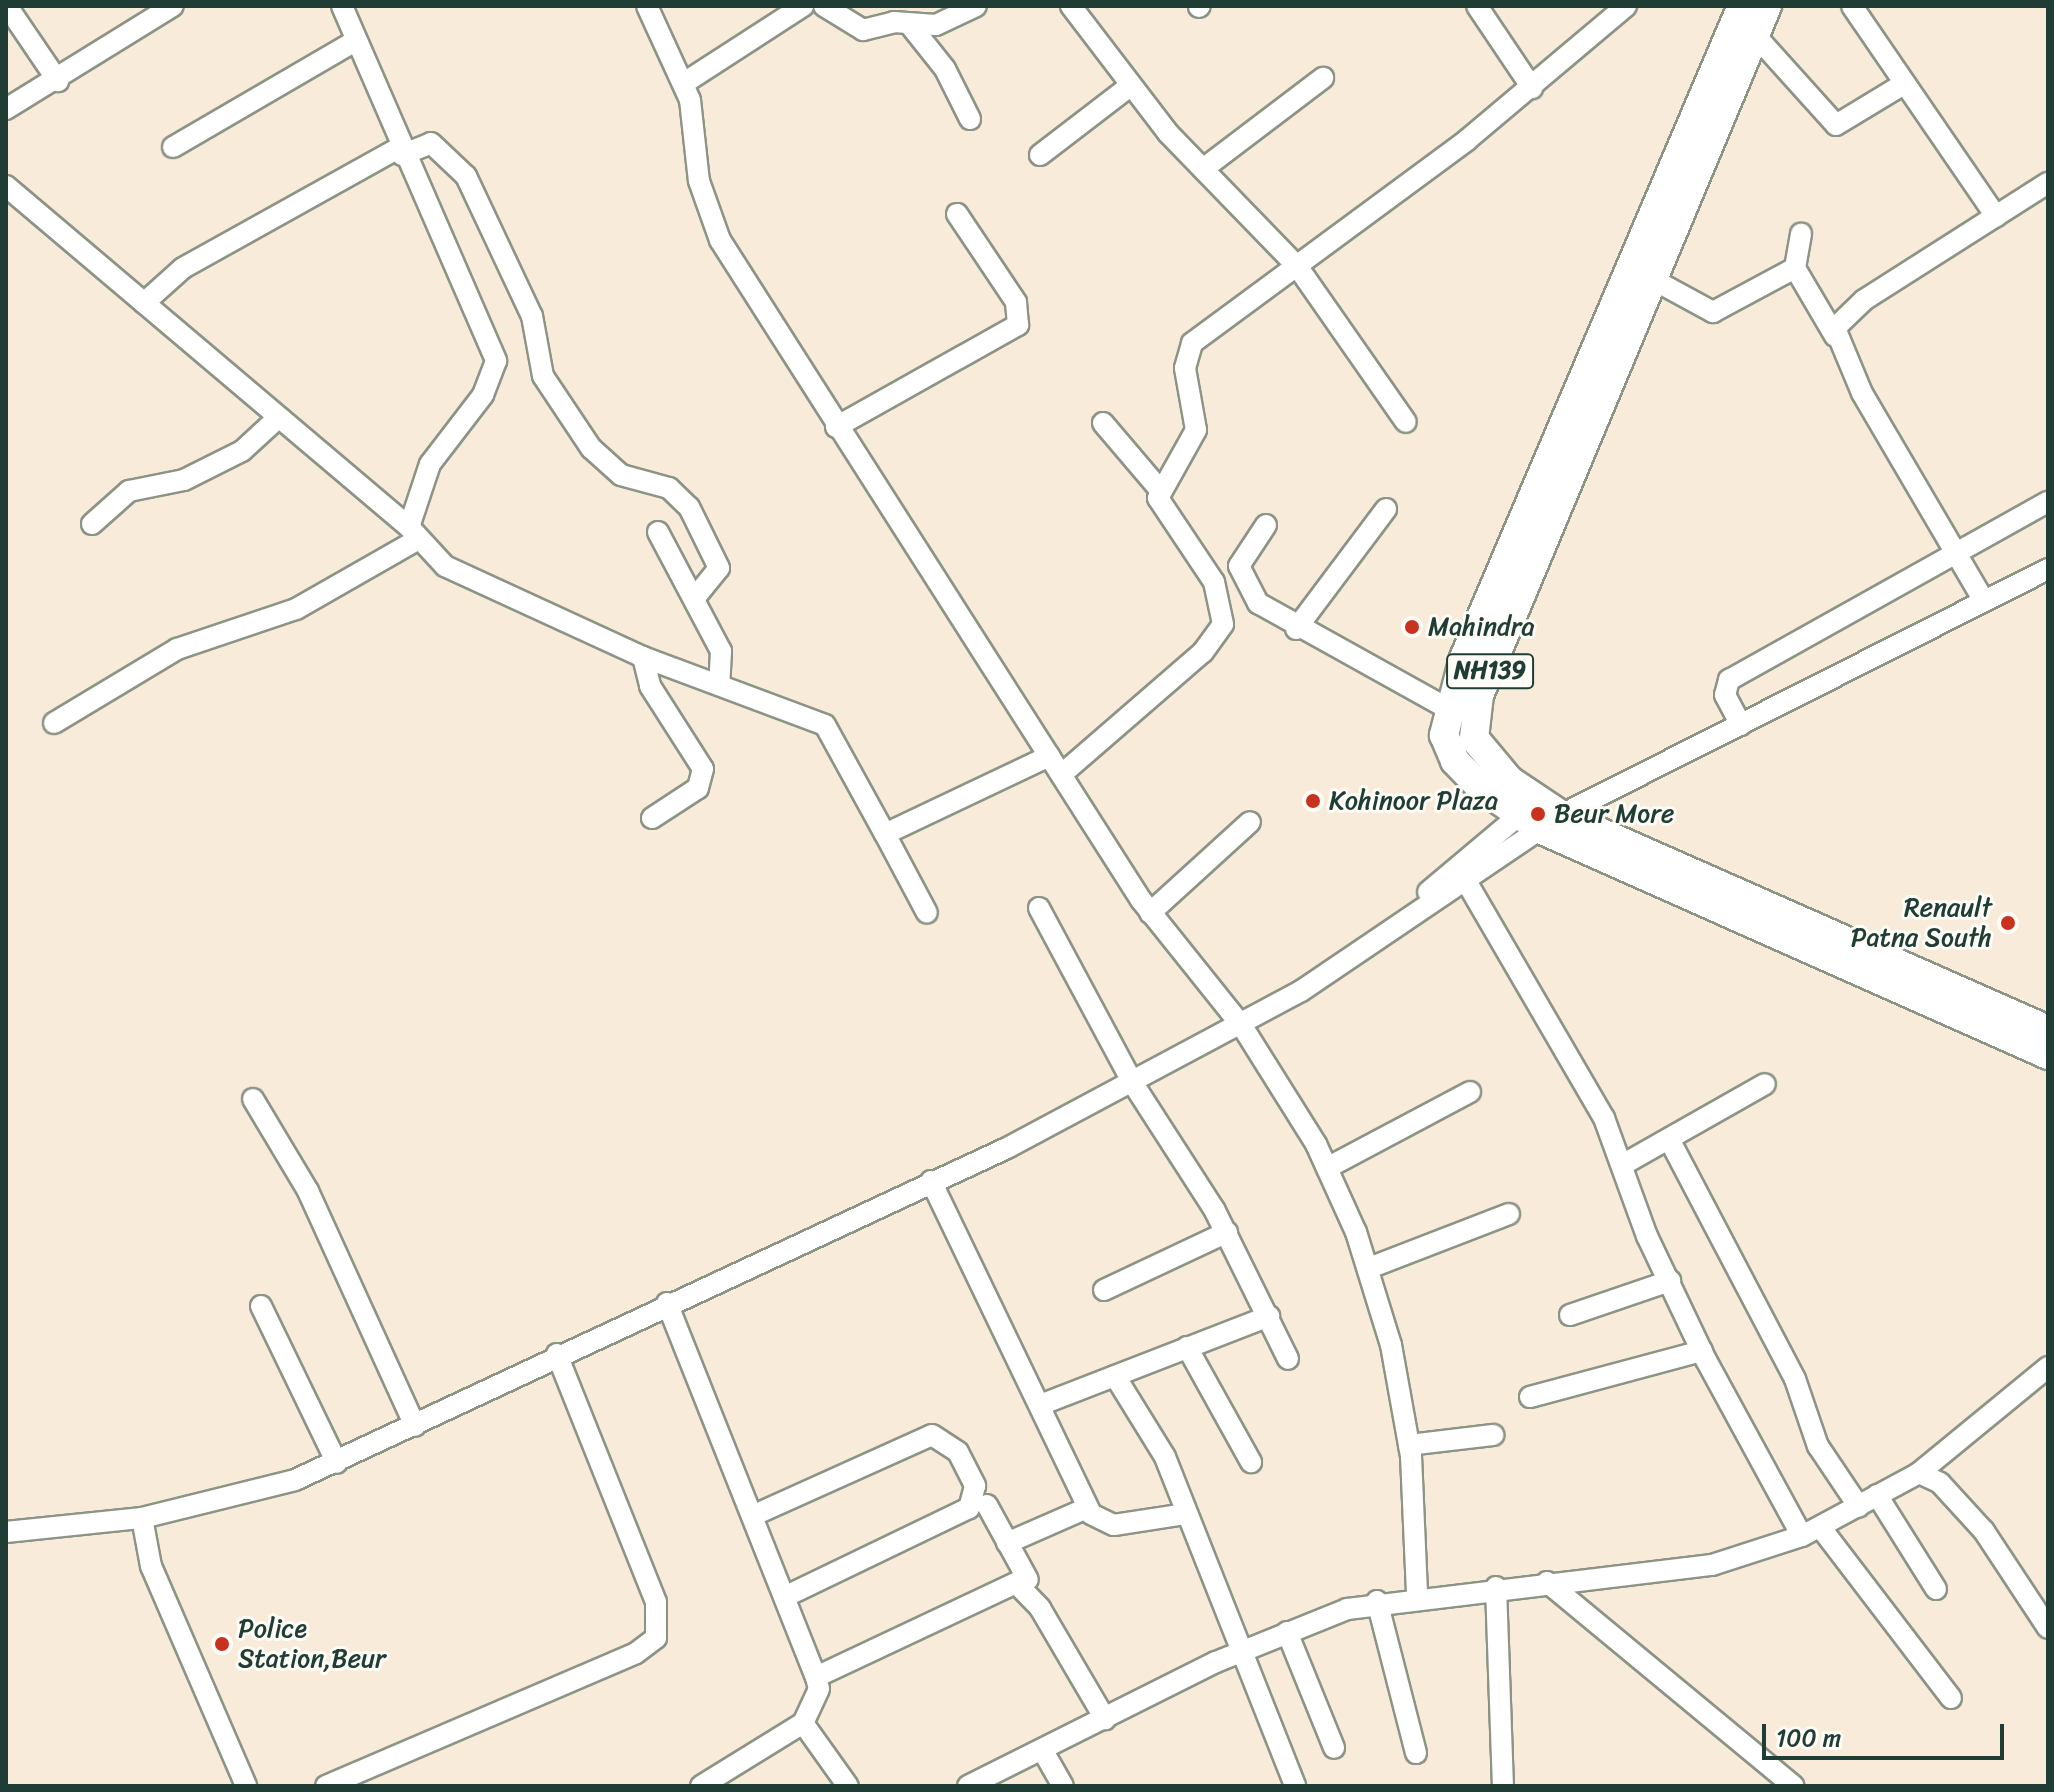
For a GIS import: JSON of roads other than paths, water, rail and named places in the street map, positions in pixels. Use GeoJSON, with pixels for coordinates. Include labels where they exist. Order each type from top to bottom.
{"type":"FeatureCollection","features":[{"type":"Feature","properties":{"kind":"highway","name":"NH139"},"geometry":{"type":"LineString","coordinates":[[1540,815],[1486,759],[1474,738],[1474,719],[1742,6]]}},
{"type":"Feature","properties":{"kind":"highway","name":"NH139"},"geometry":{"type":"LineString","coordinates":[[1767,6],[1447,708],[1444,735],[1455,761],[1540,815],[1867,962],[2048,1055]]}},
{"type":"Feature","properties":{"kind":"highway","name":"NH139"},"geometry":{"type":"LineString","coordinates":[[1867,962],[2048,1030]]}},
{"type":"Feature","properties":{"kind":"street"},"geometry":{"type":"LineString","coordinates":[[6,109],[58,81],[173,6]]}},
{"type":"Feature","properties":{"kind":"street"},"geometry":{"type":"LineString","coordinates":[[54,723],[177,649],[296,609],[413,534],[430,464],[483,395],[496,361],[400,152],[342,6]]}},
{"type":"Feature","properties":{"kind":"street"},"geometry":{"type":"LineString","coordinates":[[647,6],[684,83],[712,223],[836,427],[1150,913],[1239,1022],[1327,1168],[1369,1268],[1409,1445],[1417,1595]]}},
{"type":"Feature","properties":{"kind":"street"},"geometry":{"type":"LineString","coordinates":[[684,83],[780,13],[803,6]]}},
{"type":"Feature","properties":{"kind":"street"},"geometry":{"type":"LineString","coordinates":[[824,6],[863,30],[936,25],[976,6]]}},
{"type":"Feature","properties":{"kind":"street"},"geometry":{"type":"LineString","coordinates":[[1071,6],[1130,86],[1203,169],[1297,266],[1406,422]]}},
{"type":"Feature","properties":{"kind":"street"},"geometry":{"type":"LineString","coordinates":[[1477,6],[1532,88]]}},
{"type":"Feature","properties":{"kind":"street"},"geometry":{"type":"LineString","coordinates":[[1160,490],[1196,430],[1185,368],[1192,343],[1532,88],[1626,6]]}},
{"type":"Feature","properties":{"kind":"street"},"geometry":{"type":"LineString","coordinates":[[1852,6],[1902,85],[1996,216]]}},
{"type":"Feature","properties":{"kind":"street"},"geometry":{"type":"LineString","coordinates":[[8,7],[58,81]]}},
{"type":"Feature","properties":{"kind":"street"},"geometry":{"type":"LineString","coordinates":[[910,25],[945,69],[970,119]]}},
{"type":"Feature","properties":{"kind":"street"},"geometry":{"type":"LineString","coordinates":[[1755,35],[1836,125],[1902,85]]}},
{"type":"Feature","properties":{"kind":"street"},"geometry":{"type":"LineString","coordinates":[[173,147],[355,41]]}},
{"type":"Feature","properties":{"kind":"street"},"geometry":{"type":"LineString","coordinates":[[1203,169],[1323,78]]}},
{"type":"Feature","properties":{"kind":"street"},"geometry":{"type":"LineString","coordinates":[[1040,155],[1130,86]]}},
{"type":"Feature","properties":{"kind":"street"},"geometry":{"type":"LineString","coordinates":[[144,303],[183,268],[400,152],[431,143],[466,176],[532,316],[543,376],[591,448],[621,475],[669,488],[689,507],[719,568],[695,598]]}},
{"type":"Feature","properties":{"kind":"street"},"geometry":{"type":"LineString","coordinates":[[1835,336],[1839,320],[1864,300],[2048,183]]}},
{"type":"Feature","properties":{"kind":"street"},"geometry":{"type":"LineString","coordinates":[[6,186],[461,576],[643,657],[825,725],[927,913]]}},
{"type":"Feature","properties":{"kind":"street"},"geometry":{"type":"LineString","coordinates":[[836,427],[1018,325],[1016,302],[957,214]]}},
{"type":"Feature","properties":{"kind":"street"},"geometry":{"type":"LineString","coordinates":[[1801,234],[1795,268],[1984,601]]}},
{"type":"Feature","properties":{"kind":"street"},"geometry":{"type":"LineString","coordinates":[[1643,274],[1713,312],[1795,268]]}},
{"type":"Feature","properties":{"kind":"street"},"geometry":{"type":"LineString","coordinates":[[92,524],[129,491],[184,480],[242,451],[279,417]]}},
{"type":"Feature","properties":{"kind":"street"},"geometry":{"type":"LineString","coordinates":[[1062,774],[1203,652],[1223,624],[1220,595],[1171,527],[1160,490],[1103,423]]}},
{"type":"Feature","properties":{"kind":"street"},"geometry":{"type":"LineString","coordinates":[[1741,725],[1725,695],[1729,680],[2048,502]]}},
{"type":"Feature","properties":{"kind":"street"},"geometry":{"type":"LineString","coordinates":[[1296,629],[1386,509]]}},
{"type":"Feature","properties":{"kind":"street"},"geometry":{"type":"LineString","coordinates":[[1266,525],[1243,556],[1240,577],[1258,603],[1296,629],[1447,708]]}},
{"type":"Feature","properties":{"kind":"street"},"geometry":{"type":"LineString","coordinates":[[658,532],[721,651],[719,685]]}},
{"type":"Feature","properties":{"kind":"street"},"geometry":{"type":"LineString","coordinates":[[1239,1022],[1540,815],[1741,725],[2048,569]]}},
{"type":"Feature","properties":{"kind":"street"},"geometry":{"type":"LineString","coordinates":[[643,657],[650,686],[703,769],[698,788],[652,818]]}},
{"type":"Feature","properties":{"kind":"street"},"geometry":{"type":"LineString","coordinates":[[885,834],[1049,756]]}},
{"type":"Feature","properties":{"kind":"street"},"geometry":{"type":"LineString","coordinates":[[6,1532],[142,1518],[244,1496],[337,1463],[557,1354],[931,1181],[997,1148],[1002,1139],[1132,1081],[1239,1022],[1466,881],[1540,815]]}},
{"type":"Feature","properties":{"kind":"street"},"geometry":{"type":"LineString","coordinates":[[1150,913],[1250,822]]}},
{"type":"Feature","properties":{"kind":"street"},"geometry":{"type":"LineString","coordinates":[[1466,881],[1604,1118],[1702,1351],[1812,1532],[1951,1698]]}},
{"type":"Feature","properties":{"kind":"street"},"geometry":{"type":"LineString","coordinates":[[1039,908],[1132,1081],[1227,1232],[1288,1359]]}},
{"type":"Feature","properties":{"kind":"street"},"geometry":{"type":"LineString","coordinates":[[1622,1165],[1765,1084]]}},
{"type":"Feature","properties":{"kind":"street"},"geometry":{"type":"LineString","coordinates":[[1327,1168],[1470,1092]]}},
{"type":"Feature","properties":{"kind":"street"},"geometry":{"type":"LineString","coordinates":[[253,1099],[308,1191],[415,1426]]}},
{"type":"Feature","properties":{"kind":"street"},"geometry":{"type":"LineString","coordinates":[[1669,1139],[1795,1379],[1818,1446],[1859,1507]]}},
{"type":"Feature","properties":{"kind":"street"},"geometry":{"type":"LineString","coordinates":[[931,1181],[1087,1508],[1098,1522],[1114,1525],[1186,1514]]}},
{"type":"Feature","properties":{"kind":"street"},"geometry":{"type":"LineString","coordinates":[[1369,1268],[1509,1214]]}},
{"type":"Feature","properties":{"kind":"street"},"geometry":{"type":"LineString","coordinates":[[1104,1290],[1227,1232]]}},
{"type":"Feature","properties":{"kind":"street"},"geometry":{"type":"LineString","coordinates":[[1570,1315],[1670,1281]]}},
{"type":"Feature","properties":{"kind":"street"},"geometry":{"type":"LineString","coordinates":[[667,1303],[819,1689],[803,1723],[701,1786]]}},
{"type":"Feature","properties":{"kind":"street"},"geometry":{"type":"LineString","coordinates":[[261,1306],[337,1463]]}},
{"type":"Feature","properties":{"kind":"street"},"geometry":{"type":"LineString","coordinates":[[1040,1405],[1269,1316]]}},
{"type":"Feature","properties":{"kind":"street"},"geometry":{"type":"LineString","coordinates":[[1187,1347],[1251,1462]]}},
{"type":"Feature","properties":{"kind":"street"},"geometry":{"type":"LineString","coordinates":[[1530,1397],[1702,1351]]}},
{"type":"Feature","properties":{"kind":"street"},"geometry":{"type":"LineString","coordinates":[[326,1786],[636,1653],[656,1638],[656,1602],[557,1354]]}},
{"type":"Feature","properties":{"kind":"street"},"geometry":{"type":"LineString","coordinates":[[968,1786],[1239,1652],[1377,1601],[1712,1565],[1812,1532],[1919,1473],[2048,1367]]}},
{"type":"Feature","properties":{"kind":"street"},"geometry":{"type":"LineString","coordinates":[[1115,1376],[1156,1439],[1295,1786]]}},
{"type":"Feature","properties":{"kind":"street"},"geometry":{"type":"LineString","coordinates":[[752,1516],[932,1435],[958,1452],[975,1486],[969,1508],[784,1597]]}},
{"type":"Feature","properties":{"kind":"street"},"geometry":{"type":"LineString","coordinates":[[1409,1445],[1493,1435]]}},
{"type":"Feature","properties":{"kind":"street"},"geometry":{"type":"LineString","coordinates":[[1919,1473],[1940,1483],[1984,1531],[2048,1628]]}},
{"type":"Feature","properties":{"kind":"street"},"geometry":{"type":"LineString","coordinates":[[1877,1495],[1936,1589]]}},
{"type":"Feature","properties":{"kind":"street"},"geometry":{"type":"LineString","coordinates":[[987,1505],[1028,1580]]}},
{"type":"Feature","properties":{"kind":"street"},"geometry":{"type":"LineString","coordinates":[[1007,1543],[1087,1508]]}},
{"type":"Feature","properties":{"kind":"street"},"geometry":{"type":"LineString","coordinates":[[142,1518],[151,1566],[245,1786]]}},
{"type":"Feature","properties":{"kind":"street"},"geometry":{"type":"LineString","coordinates":[[1547,1582],[1794,1786]]}},
{"type":"Feature","properties":{"kind":"street"},"geometry":{"type":"LineString","coordinates":[[816,1677],[1016,1583],[1040,1608],[1105,1719]]}},
{"type":"Feature","properties":{"kind":"street"},"geometry":{"type":"LineString","coordinates":[[1496,1587],[1503,1786]]}},
{"type":"Feature","properties":{"kind":"street"},"geometry":{"type":"LineString","coordinates":[[1377,1601],[1416,1753]]}},
{"type":"Feature","properties":{"kind":"street"},"geometry":{"type":"LineString","coordinates":[[1287,1632],[1334,1748]]}},
{"type":"Feature","properties":{"kind":"street"},"geometry":{"type":"LineString","coordinates":[[803,1723],[848,1786]]}},
{"type":"Feature","properties":{"kind":"street"},"geometry":{"type":"LineString","coordinates":[[1043,1751],[1063,1786]]}},
{"type":"Feature","properties":{"kind":"place","name":"Mahindra"},"geometry":{"type":"Point","coordinates":[1412,627]}},
{"type":"Feature","properties":{"kind":"place","name":"Kohinoor Plaza"},"geometry":{"type":"Point","coordinates":[1313,801]}},
{"type":"Feature","properties":{"kind":"place","name":"Beur More"},"geometry":{"type":"Point","coordinates":[1538,814]}},
{"type":"Feature","properties":{"kind":"place","name":"Renault Patna South"},"geometry":{"type":"Point","coordinates":[2008,923]}},
{"type":"Feature","properties":{"kind":"place","name":"Police Station,Beur"},"geometry":{"type":"Point","coordinates":[222,1644]}}]}
